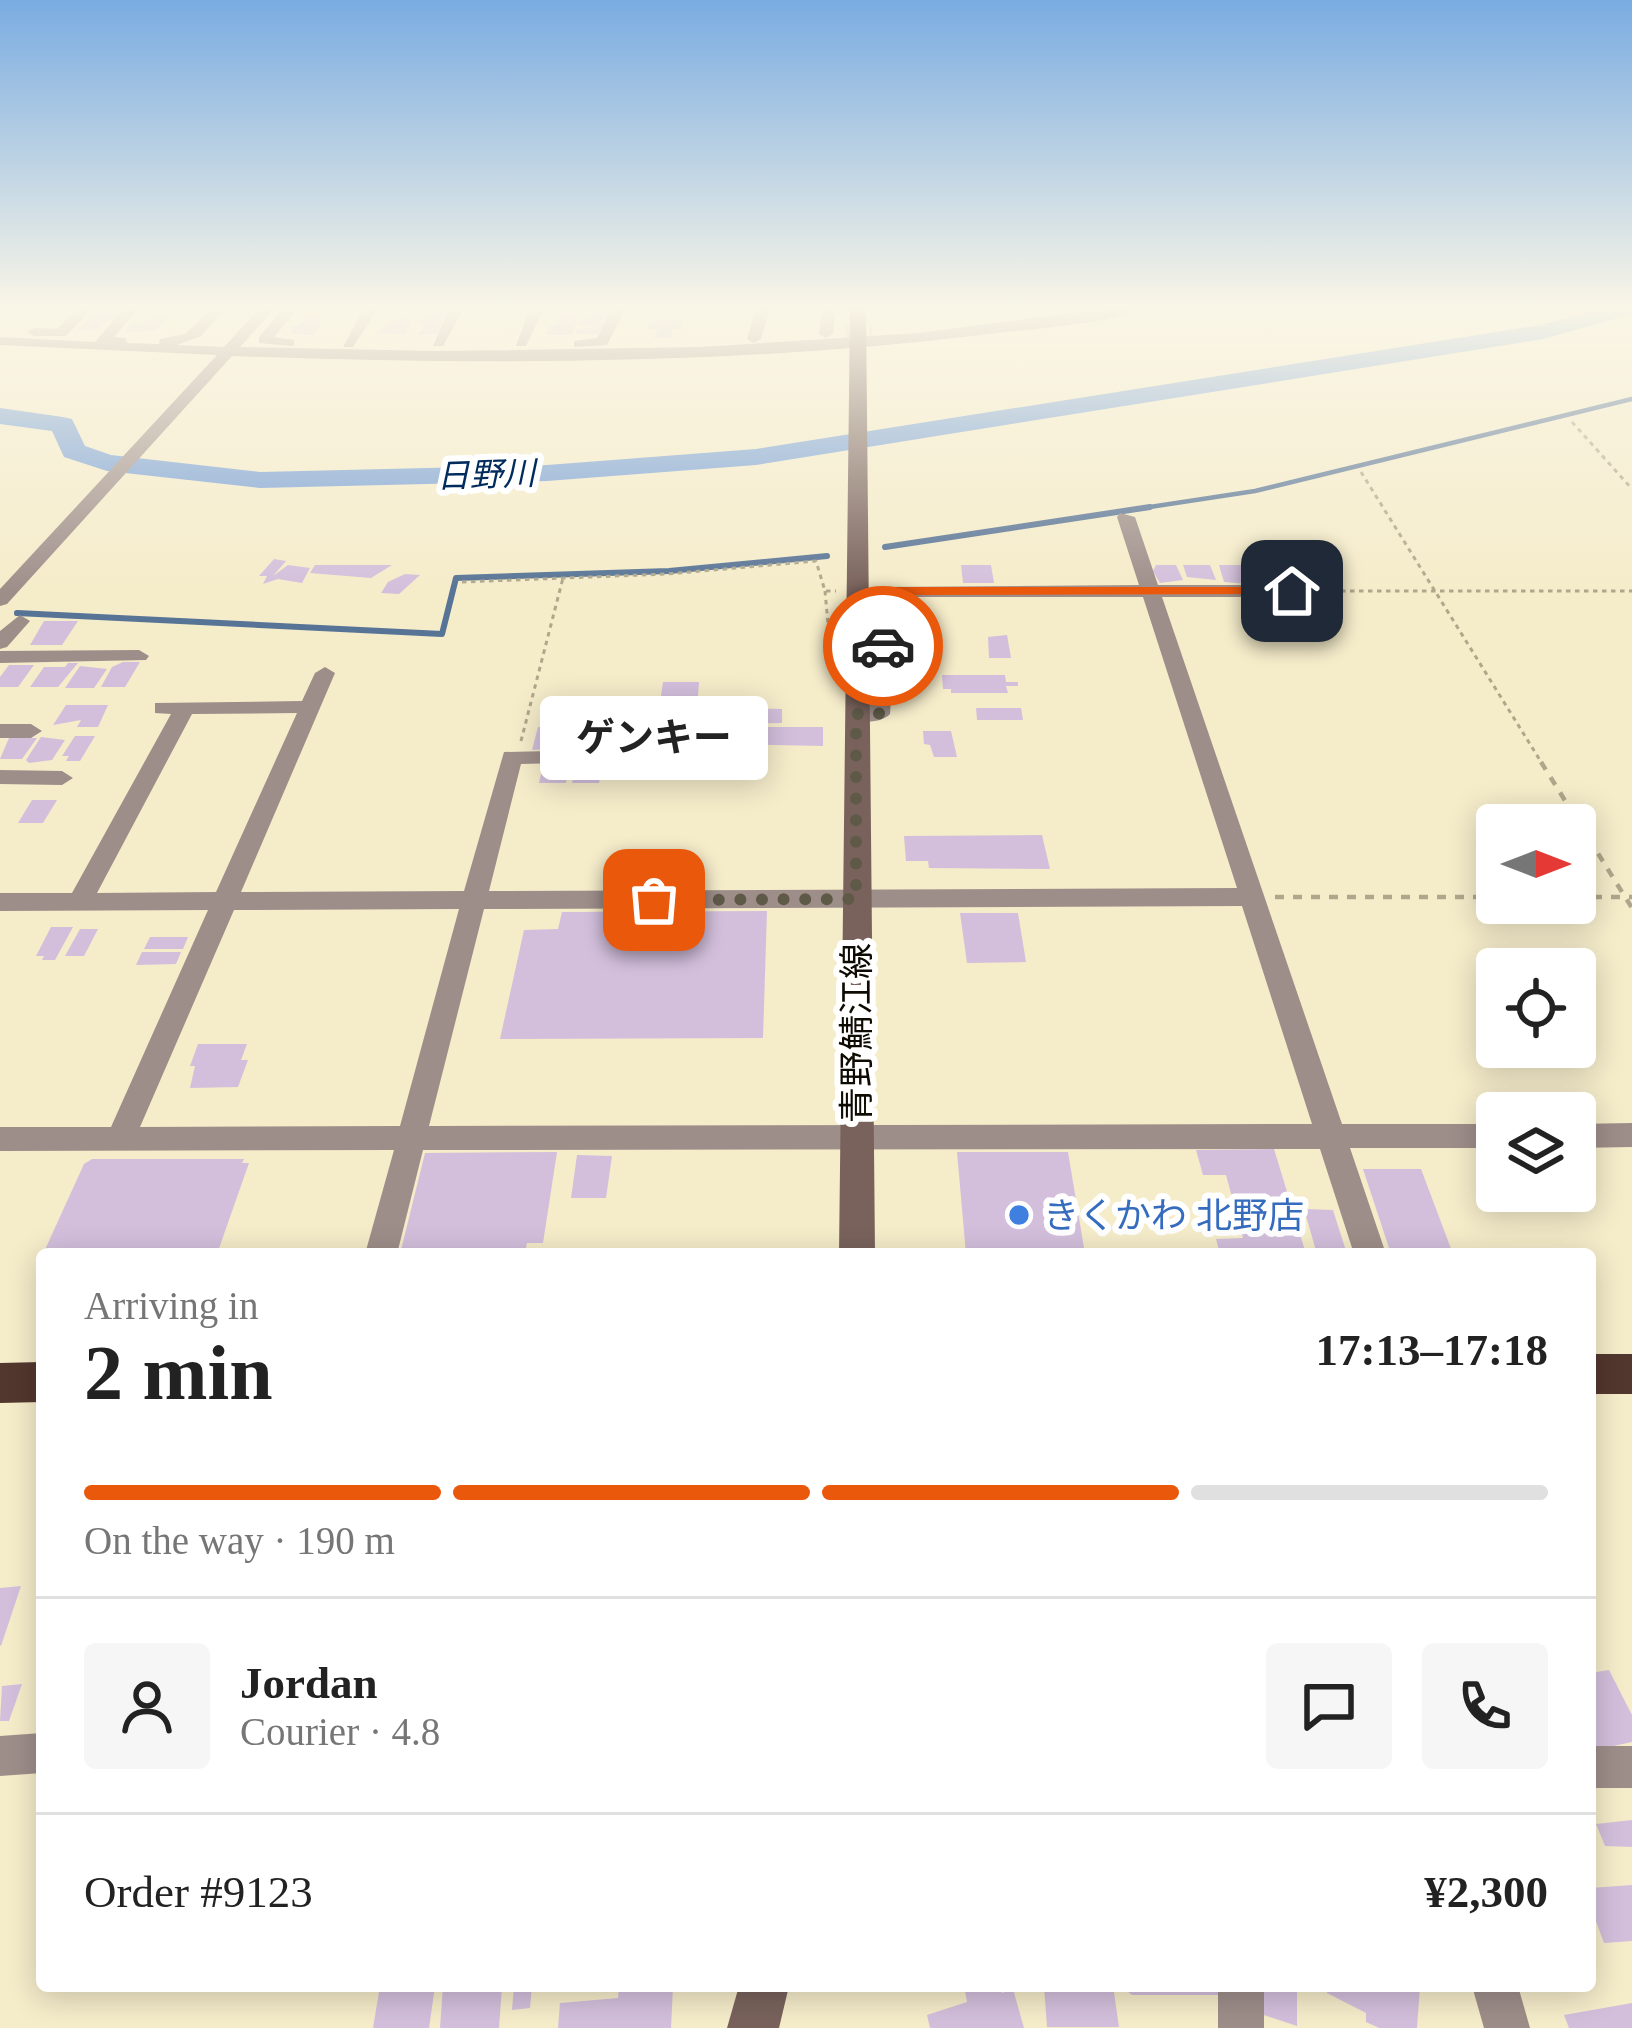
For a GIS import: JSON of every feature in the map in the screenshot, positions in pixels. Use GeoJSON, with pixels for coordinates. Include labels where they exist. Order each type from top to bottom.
{"type":"FeatureCollection","features":[{"type":"Feature","properties":{"kind":"highway"},"geometry":{"type":"LineString","coordinates":[[1596,1374],[1632,1374]]}},
{"type":"Feature","properties":{"kind":"highway"},"geometry":{"type":"LineString","coordinates":[[0,1383],[36,1382]]}},
{"type":"Feature","properties":{"kind":"main road","name":"青野鯖江線"},"geometry":{"type":"LineString","coordinates":[[857,1248],[859,403]]}},
{"type":"Feature","properties":{"kind":"main road"},"geometry":{"type":"LineString","coordinates":[[753,2028],[762,1992]]}},
{"type":"Feature","properties":{"kind":"street"},"geometry":{"type":"LineString","coordinates":[[0,600],[178,403]]}},
{"type":"Feature","properties":{"kind":"street"},"geometry":{"type":"LineString","coordinates":[[1126,517],[1368,1248]]}},
{"type":"Feature","properties":{"kind":"street"},"geometry":{"type":"LineString","coordinates":[[856,714],[879,714],[888,591],[1292,591]]}},
{"type":"Feature","properties":{"kind":"street"},"geometry":{"type":"LineString","coordinates":[[0,643],[20,621]]}},
{"type":"Feature","properties":{"kind":"street"},"geometry":{"type":"LineString","coordinates":[[0,657],[139,656]]}},
{"type":"Feature","properties":{"kind":"street"},"geometry":{"type":"LineString","coordinates":[[120,1140],[325,673]]}},
{"type":"Feature","properties":{"kind":"street"},"geometry":{"type":"LineString","coordinates":[[80,901],[174,708],[310,707]]}},
{"type":"Feature","properties":{"kind":"street"},"geometry":{"type":"LineString","coordinates":[[0,730],[31,731]]}},
{"type":"Feature","properties":{"kind":"street"},"geometry":{"type":"LineString","coordinates":[[384,1248],[512,757],[633,756]]}},
{"type":"Feature","properties":{"kind":"street"},"geometry":{"type":"LineString","coordinates":[[0,777],[62,778]]}},
{"type":"Feature","properties":{"kind":"street"},"geometry":{"type":"LineString","coordinates":[[0,902],[1251,897]]}},
{"type":"Feature","properties":{"kind":"street"},"geometry":{"type":"LineString","coordinates":[[1596,1136],[1632,1135]]}},
{"type":"Feature","properties":{"kind":"street"},"geometry":{"type":"LineString","coordinates":[[0,1139],[1476,1136]]}},
{"type":"Feature","properties":{"kind":"street"},"geometry":{"type":"LineString","coordinates":[[0,1756],[36,1753]]}},
{"type":"Feature","properties":{"kind":"street"},"geometry":{"type":"LineString","coordinates":[[1596,1767],[1632,1767]]}},
{"type":"Feature","properties":{"kind":"street"},"geometry":{"type":"LineString","coordinates":[[1241,1992],[1241,2028]]}},
{"type":"Feature","properties":{"kind":"street"},"geometry":{"type":"LineString","coordinates":[[1497,1992],[1507,2028]]}},
{"type":"Feature","properties":{"kind":"path"},"geometry":{"type":"LineString","coordinates":[[1572,422],[1632,489]]}},
{"type":"Feature","properties":{"kind":"path"},"geometry":{"type":"LineString","coordinates":[[1361,472],[1632,908]]}},
{"type":"Feature","properties":{"kind":"path"},"geometry":{"type":"LineString","coordinates":[[461,582],[816,561],[825,591],[842,591]]}},
{"type":"Feature","properties":{"kind":"path"},"geometry":{"type":"LineString","coordinates":[[512,757],[523,738],[563,578]]}},
{"type":"Feature","properties":{"kind":"path"},"geometry":{"type":"LineString","coordinates":[[1292,591],[1632,590]]}},
{"type":"Feature","properties":{"kind":"path"},"geometry":{"type":"LineString","coordinates":[[1251,897],[1476,897]]}},
{"type":"Feature","properties":{"kind":"path"},"geometry":{"type":"LineString","coordinates":[[1596,897],[1629,897]]}},
{"type":"Feature","properties":{"kind":"building"},"geometry":{"type":"Polygon","coordinates":[[[274,559],[286,561],[273,576],[288,565],[310,568],[302,583],[278,579],[263,584],[267,576],[259,576],[274,559]]]}},
{"type":"Feature","properties":{"kind":"building"},"geometry":{"type":"Polygon","coordinates":[[[315,565],[392,565],[371,578],[310,573],[315,565]]]}},
{"type":"Feature","properties":{"kind":"building"},"geometry":{"type":"Polygon","coordinates":[[[961,565],[991,565],[994,583],[963,583],[961,565]]]}},
{"type":"Feature","properties":{"kind":"building"},"geometry":{"type":"Polygon","coordinates":[[[1156,565],[1176,565],[1183,580],[1160,583],[1153,571],[1156,565]]]}},
{"type":"Feature","properties":{"kind":"building"},"geometry":{"type":"Polygon","coordinates":[[[1183,565],[1210,565],[1216,580],[1187,577],[1183,565]]]}},
{"type":"Feature","properties":{"kind":"building"},"geometry":{"type":"Polygon","coordinates":[[[1219,565],[1242,565],[1250,584],[1224,582],[1219,565]]]}},
{"type":"Feature","properties":{"kind":"building"},"geometry":{"type":"Polygon","coordinates":[[[1274,565],[1281,582],[1258,582],[1251,566],[1274,565]]]}},
{"type":"Feature","properties":{"kind":"building"},"geometry":{"type":"Polygon","coordinates":[[[405,574],[420,575],[399,594],[381,593],[388,582],[405,574]]]}},
{"type":"Feature","properties":{"kind":"building"},"geometry":{"type":"Polygon","coordinates":[[[44,621],[78,621],[62,645],[30,645],[44,621]]]}},
{"type":"Feature","properties":{"kind":"building"},"geometry":{"type":"Polygon","coordinates":[[[1007,635],[1011,658],[989,658],[988,637],[1007,635]]]}},
{"type":"Feature","properties":{"kind":"building"},"geometry":{"type":"Polygon","coordinates":[[[140,662],[125,687],[101,687],[112,667],[140,662]]]}},
{"type":"Feature","properties":{"kind":"building"},"geometry":{"type":"Polygon","coordinates":[[[78,663],[58,687],[30,687],[44,667],[78,663]]]}},
{"type":"Feature","properties":{"kind":"building"},"geometry":{"type":"Polygon","coordinates":[[[9,665],[34,665],[18,687],[0,687],[0,677],[9,665]]]}},
{"type":"Feature","properties":{"kind":"building"},"geometry":{"type":"Polygon","coordinates":[[[80,666],[107,669],[94,688],[65,688],[80,666]]]}},
{"type":"Feature","properties":{"kind":"building"},"geometry":{"type":"Polygon","coordinates":[[[942,675],[1005,675],[1006,682],[1018,682],[1018,686],[1006,686],[1008,693],[951,693],[943,689],[942,675]]]}},
{"type":"Feature","properties":{"kind":"building"},"geometry":{"type":"Polygon","coordinates":[[[663,682],[699,682],[698,696],[661,696],[663,682]]]}},
{"type":"Feature","properties":{"kind":"building"},"geometry":{"type":"Polygon","coordinates":[[[66,705],[108,705],[98,727],[77,727],[81,720],[53,725],[66,705]]]}},
{"type":"Feature","properties":{"kind":"building"},"geometry":{"type":"Polygon","coordinates":[[[686,706],[782,709],[782,723],[684,724],[686,706]]]}},
{"type":"Feature","properties":{"kind":"building"},"geometry":{"type":"Polygon","coordinates":[[[976,708],[1021,708],[1023,720],[977,720],[976,708]]]}},
{"type":"Feature","properties":{"kind":"building"},"geometry":{"type":"Polygon","coordinates":[[[538,727],[571,727],[569,737],[558,737],[550,749],[532,750],[538,727]]]}},
{"type":"Feature","properties":{"kind":"building"},"geometry":{"type":"Polygon","coordinates":[[[658,727],[823,727],[823,746],[672,743],[670,758],[654,758],[658,727]]]}},
{"type":"Feature","properties":{"kind":"building"},"geometry":{"type":"Polygon","coordinates":[[[623,728],[644,728],[641,746],[620,745],[623,728]]]}},
{"type":"Feature","properties":{"kind":"building"},"geometry":{"type":"Polygon","coordinates":[[[923,731],[951,731],[957,757],[934,757],[930,745],[924,744],[923,731]]]}},
{"type":"Feature","properties":{"kind":"building"},"geometry":{"type":"Polygon","coordinates":[[[75,736],[95,736],[80,761],[66,761],[69,756],[62,756],[75,736]]]}},
{"type":"Feature","properties":{"kind":"building"},"geometry":{"type":"Polygon","coordinates":[[[41,737],[65,740],[52,760],[29,763],[26,760],[41,737]]]}},
{"type":"Feature","properties":{"kind":"building"},"geometry":{"type":"Polygon","coordinates":[[[9,738],[37,738],[22,759],[0,759],[9,738]]]}},
{"type":"Feature","properties":{"kind":"building"},"geometry":{"type":"Polygon","coordinates":[[[544,761],[570,761],[566,783],[539,783],[544,761]]]}},
{"type":"Feature","properties":{"kind":"building"},"geometry":{"type":"Polygon","coordinates":[[[602,768],[599,783],[572,783],[575,770],[602,768]]]}},
{"type":"Feature","properties":{"kind":"building"},"geometry":{"type":"Polygon","coordinates":[[[32,800],[57,800],[43,823],[18,823],[32,800]]]}},
{"type":"Feature","properties":{"kind":"building"},"geometry":{"type":"Polygon","coordinates":[[[1042,835],[1050,869],[929,868],[928,861],[906,861],[904,836],[1042,835]]]}},
{"type":"Feature","properties":{"kind":"building"},"geometry":{"type":"Polygon","coordinates":[[[767,911],[763,1038],[500,1039],[524,930],[558,929],[562,912],[767,911]]]}},
{"type":"Feature","properties":{"kind":"building"},"geometry":{"type":"Polygon","coordinates":[[[960,913],[1018,913],[1026,962],[967,963],[960,913]]]}},
{"type":"Feature","properties":{"kind":"building"},"geometry":{"type":"Polygon","coordinates":[[[51,927],[73,927],[55,960],[42,960],[44,956],[36,956],[51,927]]]}},
{"type":"Feature","properties":{"kind":"building"},"geometry":{"type":"Polygon","coordinates":[[[80,929],[98,929],[84,956],[65,956],[80,929]]]}},
{"type":"Feature","properties":{"kind":"building"},"geometry":{"type":"Polygon","coordinates":[[[150,937],[188,937],[183,949],[144,949],[150,937]]]}},
{"type":"Feature","properties":{"kind":"building"},"geometry":{"type":"Polygon","coordinates":[[[142,952],[181,952],[176,964],[136,965],[142,952]]]}},
{"type":"Feature","properties":{"kind":"building"},"geometry":{"type":"Polygon","coordinates":[[[198,1044],[247,1044],[241,1060],[248,1060],[238,1087],[190,1088],[195,1066],[190,1066],[198,1044]]]}},
{"type":"Feature","properties":{"kind":"building"},"geometry":{"type":"Polygon","coordinates":[[[1274,1149],[1304,1248],[1218,1248],[1216,1239],[1243,1238],[1226,1175],[1203,1175],[1196,1150],[1274,1149]]]}},
{"type":"Feature","properties":{"kind":"building"},"geometry":{"type":"Polygon","coordinates":[[[557,1152],[543,1243],[527,1243],[526,1248],[401,1248],[425,1153],[557,1152]]]}},
{"type":"Feature","properties":{"kind":"building"},"geometry":{"type":"Polygon","coordinates":[[[957,1152],[1068,1152],[1084,1248],[965,1248],[957,1152]]]}},
{"type":"Feature","properties":{"kind":"building"},"geometry":{"type":"Polygon","coordinates":[[[577,1155],[612,1156],[606,1198],[571,1198],[577,1155]]]}},
{"type":"Feature","properties":{"kind":"building"},"geometry":{"type":"Polygon","coordinates":[[[92,1159],[244,1159],[242,1163],[249,1163],[219,1248],[46,1248],[84,1164],[92,1159]]]}},
{"type":"Feature","properties":{"kind":"building"},"geometry":{"type":"Polygon","coordinates":[[[1363,1169],[1421,1169],[1451,1248],[1389,1248],[1363,1169]]]}},
{"type":"Feature","properties":{"kind":"building"},"geometry":{"type":"Polygon","coordinates":[[[1304,1209],[1333,1210],[1345,1248],[1315,1248],[1304,1209]]]}},
{"type":"Feature","properties":{"kind":"building"},"geometry":{"type":"Polygon","coordinates":[[[21,1586],[1,1646],[0,1588],[21,1586]]]}},
{"type":"Feature","properties":{"kind":"building"},"geometry":{"type":"Polygon","coordinates":[[[1609,1670],[1632,1715],[1632,1742],[1596,1750],[1596,1672],[1609,1670]]]}},
{"type":"Feature","properties":{"kind":"building"},"geometry":{"type":"Polygon","coordinates":[[[22,1684],[9,1721],[0,1721],[2,1686],[22,1684]]]}},
{"type":"Feature","properties":{"kind":"building"},"geometry":{"type":"Polygon","coordinates":[[[1632,1820],[1632,1847],[1605,1846],[1596,1824],[1632,1820]]]}},
{"type":"Feature","properties":{"kind":"building"},"geometry":{"type":"Polygon","coordinates":[[[1632,1885],[1632,1941],[1604,1943],[1596,1921],[1596,1888],[1632,1885]]]}},
{"type":"Feature","properties":{"kind":"building"},"geometry":{"type":"Polygon","coordinates":[[[379,1992],[434,1992],[429,2028],[373,2028],[379,1992]]]}},
{"type":"Feature","properties":{"kind":"building"},"geometry":{"type":"Polygon","coordinates":[[[443,1992],[502,1992],[499,2028],[440,2028],[443,1992]]]}},
{"type":"Feature","properties":{"kind":"building"},"geometry":{"type":"Polygon","coordinates":[[[514,1992],[531,1992],[530,2008],[512,2010],[514,1992]]]}},
{"type":"Feature","properties":{"kind":"building"},"geometry":{"type":"Polygon","coordinates":[[[618,1992],[673,1992],[671,2028],[558,2028],[560,2003],[618,1998],[618,1992]]]}},
{"type":"Feature","properties":{"kind":"building"},"geometry":{"type":"Polygon","coordinates":[[[965,1992],[1014,1992],[1024,2028],[930,2028],[927,2015],[967,2002],[965,1992]]]}},
{"type":"Feature","properties":{"kind":"building"},"geometry":{"type":"Polygon","coordinates":[[[1044,1992],[1114,1992],[1119,2027],[1047,2027],[1044,1992]]]}},
{"type":"Feature","properties":{"kind":"building"},"geometry":{"type":"Polygon","coordinates":[[[1128,1992],[1219,1995],[1132,1995],[1128,1992]]]}},
{"type":"Feature","properties":{"kind":"building"},"geometry":{"type":"Polygon","coordinates":[[[1253,1992],[1297,1992],[1297,2026],[1252,2011],[1253,1992]]]}},
{"type":"Feature","properties":{"kind":"building"},"geometry":{"type":"Polygon","coordinates":[[[1420,1992],[1417,2028],[1379,2028],[1366,2022],[1366,2013],[1327,1993],[1420,1992]]]}},
{"type":"Feature","properties":{"kind":"building"},"geometry":{"type":"Polygon","coordinates":[[[1632,2003],[1632,2028],[1569,2028],[1564,2015],[1632,2003]]]}},
{"type":"Feature","properties":{"kind":"waterway","name":"日野川"},"geometry":{"type":"LineString","coordinates":[[0,416],[63,425],[74,451],[107,463],[260,480],[547,473],[756,457],[1098,403]]}},
{"type":"Feature","properties":{"kind":"waterway"},"geometry":{"type":"LineString","coordinates":[[1130,510],[1255,491],[1617,403]]}},
{"type":"Feature","properties":{"kind":"waterway"},"geometry":{"type":"LineString","coordinates":[[885,547],[1150,507]]}},
{"type":"Feature","properties":{"kind":"waterway"},"geometry":{"type":"LineString","coordinates":[[17,613],[442,634],[456,578],[669,571],[827,556]]}},
{"type":"Feature","properties":{"kind":"way so far"},"geometry":{"type":"LineString","coordinates":[[654,900],[856,899],[856,714],[879,714],[883,646]]}},
{"type":"Feature","properties":{"kind":"place","name":"ゲンキー"},"geometry":{"type":"Point","coordinates":[654,900]}},
{"type":"Feature","properties":{"kind":"place","name":"きくかわ 北野店"},"geometry":{"type":"Point","coordinates":[1019,1215]}},
{"type":"Feature","properties":{"kind":"route"},"geometry":{"type":"LineString","coordinates":[[883,646],[888,591],[1292,591]]}}]}
